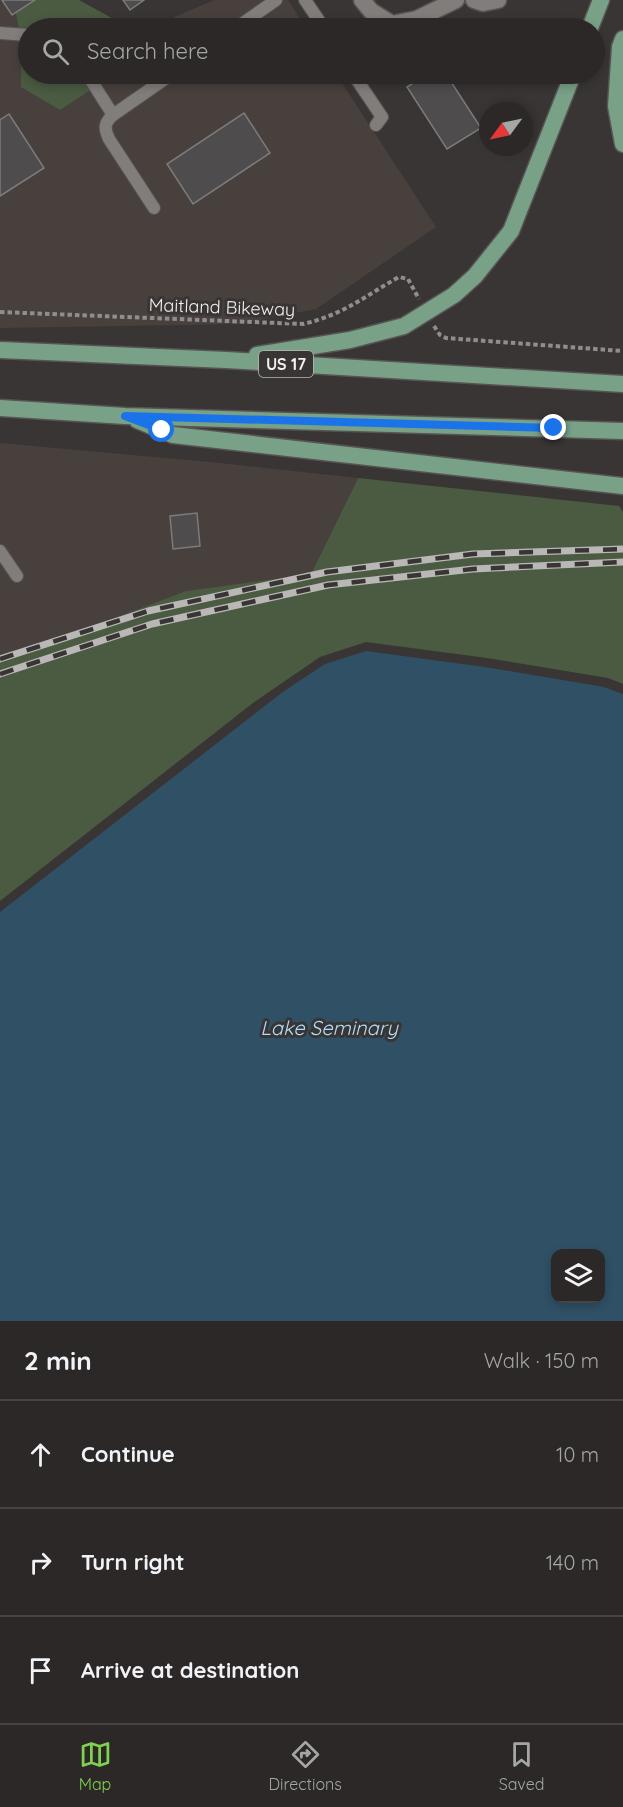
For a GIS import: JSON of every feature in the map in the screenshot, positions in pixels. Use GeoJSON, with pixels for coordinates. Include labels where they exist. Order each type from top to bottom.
{"type":"FeatureCollection","features":[{"type":"Feature","properties":{"kind":"main road"},"geometry":{"type":"LineString","coordinates":[[594,18],[601,0]]}},
{"type":"Feature","properties":{"kind":"main road"},"geometry":{"type":"LineString","coordinates":[[623,39],[620,47],[616,106],[623,144]]}},
{"type":"Feature","properties":{"kind":"main road"},"geometry":{"type":"LineString","coordinates":[[226,360],[378,334],[427,314],[454,295],[475,276],[511,231],[569,84]]}},
{"type":"Feature","properties":{"kind":"main road","name":"US 17"},"geometry":{"type":"LineString","coordinates":[[0,350],[226,360],[623,384]]}},
{"type":"Feature","properties":{"kind":"main road"},"geometry":{"type":"LineString","coordinates":[[0,408],[125,416],[623,431]]}},
{"type":"Feature","properties":{"kind":"main road"},"geometry":{"type":"LineString","coordinates":[[125,416],[173,435],[623,486]]}},
{"type":"Feature","properties":{"kind":"street"},"geometry":{"type":"LineString","coordinates":[[362,0],[371,11],[382,18]]}},
{"type":"Feature","properties":{"kind":"street"},"geometry":{"type":"LineString","coordinates":[[419,18],[456,0]]}},
{"type":"Feature","properties":{"kind":"street"},"geometry":{"type":"LineString","coordinates":[[474,0],[483,3],[498,0]]}},
{"type":"Feature","properties":{"kind":"lane"},"geometry":{"type":"LineString","coordinates":[[250,18],[276,0]]}},
{"type":"Feature","properties":{"kind":"lane"},"geometry":{"type":"LineString","coordinates":[[305,0],[317,18]]}},
{"type":"Feature","properties":{"kind":"lane"},"geometry":{"type":"LineString","coordinates":[[0,33],[18,34]]}},
{"type":"Feature","properties":{"kind":"lane"},"geometry":{"type":"LineString","coordinates":[[93,84],[113,115]]}},
{"type":"Feature","properties":{"kind":"lane"},"geometry":{"type":"LineString","coordinates":[[154,208],[109,139],[105,129],[106,121],[113,115],[158,84]]}},
{"type":"Feature","properties":{"kind":"lane"},"geometry":{"type":"LineString","coordinates":[[360,84],[382,117],[376,125]]}},
{"type":"Feature","properties":{"kind":"lane"},"geometry":{"type":"LineString","coordinates":[[0,551],[17,576]]}},
{"type":"Feature","properties":{"kind":"path","name":"Maitland Bikeway"},"geometry":{"type":"LineString","coordinates":[[0,312],[303,324],[324,320],[349,309],[399,277],[408,279],[418,299]]}},
{"type":"Feature","properties":{"kind":"path"},"geometry":{"type":"LineString","coordinates":[[433,325],[440,335],[446,338],[623,351]]}},
{"type":"Feature","properties":{"kind":"shaded area"},"geometry":{"type":"Polygon","coordinates":[[[0,0],[13,0],[18,24],[18,84],[22,84],[60,110],[98,84],[343,84],[436,227],[316,309],[240,324],[0,328],[0,0]]]}},
{"type":"Feature","properties":{"kind":"shaded area"},"geometry":{"type":"Polygon","coordinates":[[[214,0],[288,0],[300,18],[172,18],[214,0]]]}},
{"type":"Feature","properties":{"kind":"shaded area"},"geometry":{"type":"Polygon","coordinates":[[[0,443],[358,478],[311,574],[186,591],[0,661],[0,443]]]}},
{"type":"Feature","properties":{"kind":"green space"},"geometry":{"type":"Polygon","coordinates":[[[13,0],[79,0],[112,18],[18,18],[18,24],[13,0]]]}},
{"type":"Feature","properties":{"kind":"green space"},"geometry":{"type":"Polygon","coordinates":[[[21,84],[100,84],[60,110],[21,87],[21,84]]]}},
{"type":"Feature","properties":{"kind":"green space"},"geometry":{"type":"Polygon","coordinates":[[[358,478],[619,506],[623,512],[623,684],[608,678],[487,658],[366,642],[320,657],[253,703],[0,901],[0,661],[186,591],[311,574],[358,478]]]}},
{"type":"Feature","properties":{"kind":"water","name":"Lake Seminary"},"geometry":{"type":"Polygon","coordinates":[[[366,651],[485,667],[604,687],[623,694],[623,1321],[0,1321],[0,912],[284,691],[325,664],[366,651]]]}},
{"type":"Feature","properties":{"kind":"building"},"geometry":{"type":"Polygon","coordinates":[[[2,0],[35,0],[12,15],[2,0]]]}},
{"type":"Feature","properties":{"kind":"building"},"geometry":{"type":"Polygon","coordinates":[[[123,0],[144,0],[130,10],[123,0]]]}},
{"type":"Feature","properties":{"kind":"building"},"geometry":{"type":"Polygon","coordinates":[[[412,84],[452,84],[479,125],[479,129],[447,149],[407,87],[412,84]]]}},
{"type":"Feature","properties":{"kind":"building"},"geometry":{"type":"Polygon","coordinates":[[[244,113],[270,153],[193,204],[167,164],[244,113]]]}},
{"type":"Feature","properties":{"kind":"building"},"geometry":{"type":"Polygon","coordinates":[[[9,114],[44,168],[0,196],[0,120],[9,114]]]}},
{"type":"Feature","properties":{"kind":"building"},"geometry":{"type":"Polygon","coordinates":[[[197,513],[200,546],[173,549],[170,516],[197,513]]]}},
{"type":"Feature","properties":{"kind":"railway"},"geometry":{"type":"LineString","coordinates":[[0,659],[148,611],[327,572],[473,554],[623,549]]}},
{"type":"Feature","properties":{"kind":"railway"},"geometry":{"type":"LineString","coordinates":[[0,674],[152,624],[328,585],[473,569],[623,562]]}},
{"type":"Feature","properties":{"kind":"route"},"geometry":{"type":"LineString","coordinates":[[162,430],[125,416],[554,428]]}}]}
